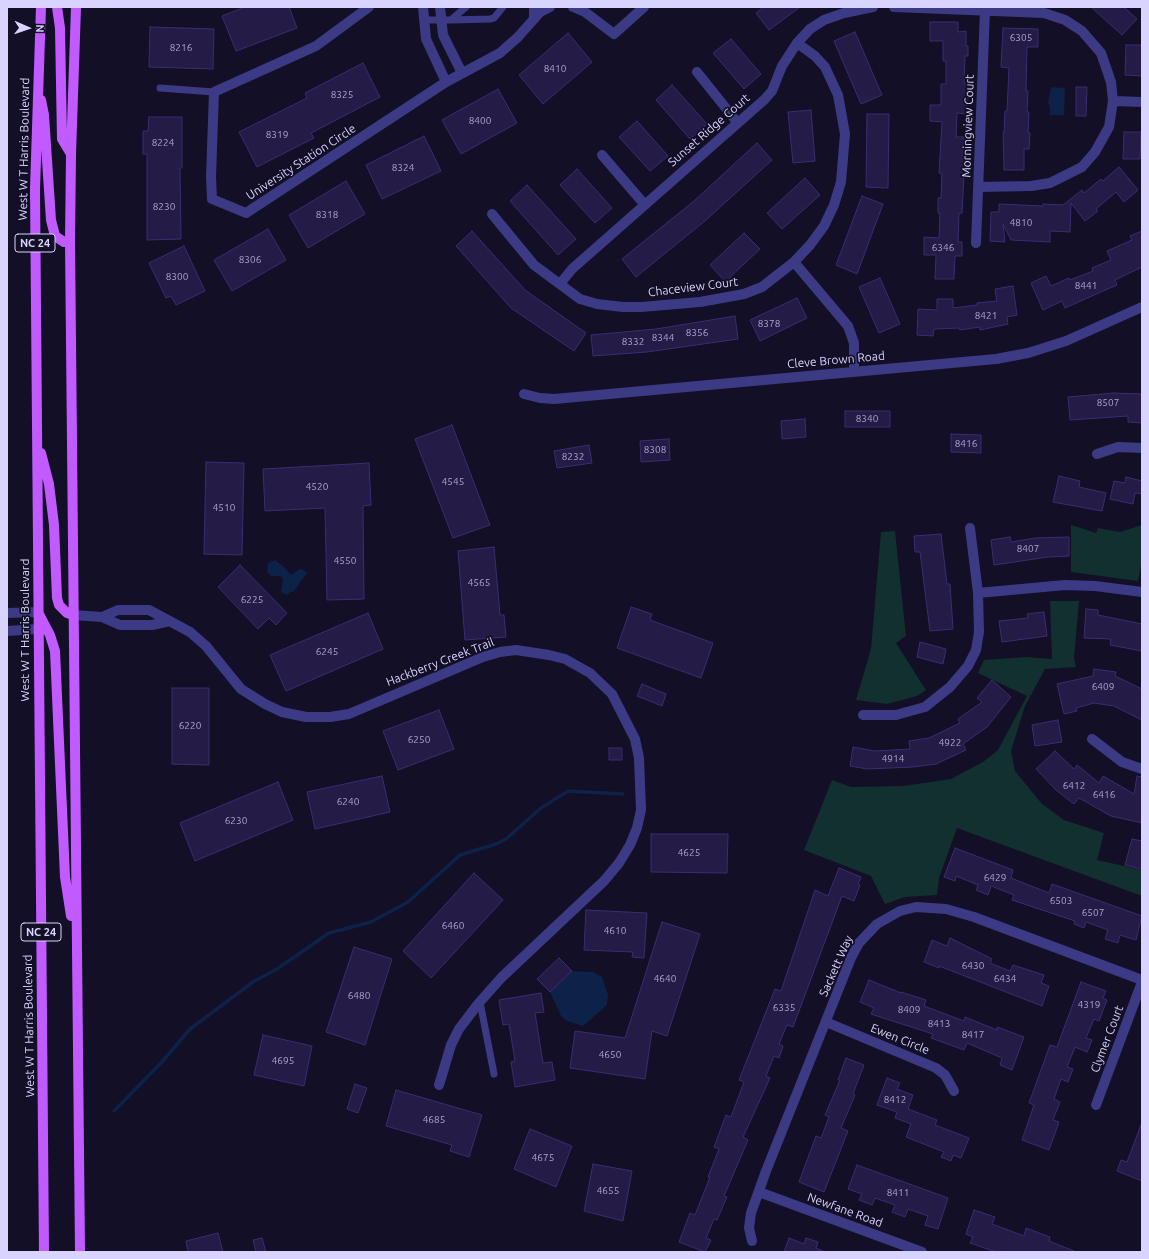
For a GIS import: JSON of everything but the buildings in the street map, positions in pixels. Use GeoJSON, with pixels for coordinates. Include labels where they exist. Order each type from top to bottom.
{"type":"FeatureCollection","features":[{"type":"Feature","properties":{"kind":"main road"},"geometry":{"type":"LineString","coordinates":[[32,7],[40,20]]}},
{"type":"Feature","properties":{"kind":"main road","name":"West W T Harris Boulevard"},"geometry":{"type":"LineString","coordinates":[[41,7],[35,189],[44,1252]]}},
{"type":"Feature","properties":{"kind":"main road"},"geometry":{"type":"LineString","coordinates":[[57,7],[60,28],[62,139],[71,154]]}},
{"type":"Feature","properties":{"kind":"main road","name":"NC 24"},"geometry":{"type":"LineString","coordinates":[[76,7],[71,154],[70,241],[80,1252]]}},
{"type":"Feature","properties":{"kind":"main road"},"geometry":{"type":"LineString","coordinates":[[38,82],[44,115],[51,220],[56,236],[64,242],[70,241]]}},
{"type":"Feature","properties":{"kind":"main road"},"geometry":{"type":"LineString","coordinates":[[37,438],[49,486],[54,525],[57,598],[59,605],[67,613],[73,615]]}},
{"type":"Feature","properties":{"kind":"main road"},"geometry":{"type":"LineString","coordinates":[[38,612],[50,635],[55,651],[65,877],[77,947]]}},
{"type":"Feature","properties":{"kind":"street"},"geometry":{"type":"LineString","coordinates":[[214,92],[316,46],[369,7]]}},
{"type":"Feature","properties":{"kind":"street"},"geometry":{"type":"LineString","coordinates":[[422,7],[426,39],[446,82]]}},
{"type":"Feature","properties":{"kind":"street"},"geometry":{"type":"LineString","coordinates":[[440,7],[442,35],[462,73]]}},
{"type":"Feature","properties":{"kind":"street"},"geometry":{"type":"LineString","coordinates":[[534,7],[534,19]]}},
{"type":"Feature","properties":{"kind":"street","name":"University Station Circle"},"geometry":{"type":"LineString","coordinates":[[214,92],[211,177],[212,199],[246,213],[446,82],[500,53],[518,37],[540,12],[550,7]]}},
{"type":"Feature","properties":{"kind":"street"},"geometry":{"type":"LineString","coordinates":[[573,7],[585,12],[614,34],[644,7]]}},
{"type":"Feature","properties":{"kind":"street","name":"Sunset Ridge Court"},"geometry":{"type":"LineString","coordinates":[[560,284],[572,269],[737,122],[764,100],[772,91],[782,66],[797,43],[810,28],[824,20],[844,12],[873,7]]}},
{"type":"Feature","properties":{"kind":"street"},"geometry":{"type":"LineString","coordinates":[[894,7],[1044,13],[1065,20],[1082,31],[1092,41],[1103,58],[1111,82],[1113,102],[1109,127],[1101,144],[1082,167],[1062,179],[1041,186],[979,187]]}},
{"type":"Feature","properties":{"kind":"street","name":"Morningview Court"},"geometry":{"type":"LineString","coordinates":[[976,243],[985,10]]}},
{"type":"Feature","properties":{"kind":"street","name":"Chaceview Court"},"geometry":{"type":"LineString","coordinates":[[492,214],[534,265],[580,299],[597,304],[622,307],[700,302],[744,294],[762,286],[794,262],[810,245],[824,226],[834,205],[841,182],[845,134],[836,90],[824,67],[815,56],[797,43]]}},
{"type":"Feature","properties":{"kind":"street"},"geometry":{"type":"LineString","coordinates":[[697,72],[737,122]]}},
{"type":"Feature","properties":{"kind":"street"},"geometry":{"type":"LineString","coordinates":[[1113,102],[1142,102]]}},
{"type":"Feature","properties":{"kind":"street"},"geometry":{"type":"LineString","coordinates":[[602,156],[645,205]]}},
{"type":"Feature","properties":{"kind":"street"},"geometry":{"type":"LineString","coordinates":[[794,262],[848,326],[854,343],[854,371]]}},
{"type":"Feature","properties":{"kind":"street","name":"Cleve Brown Road"},"geometry":{"type":"LineString","coordinates":[[524,394],[540,398],[554,399],[854,371],[954,364],[1028,353],[1089,332],[1142,307]]}},
{"type":"Feature","properties":{"kind":"street"},"geometry":{"type":"LineString","coordinates":[[1097,454],[1118,447],[1142,448]]}},
{"type":"Feature","properties":{"kind":"street"},"geometry":{"type":"LineString","coordinates":[[863,715],[896,715],[925,707],[950,687],[968,666],[976,650],[979,632],[978,593],[970,528]]}},
{"type":"Feature","properties":{"kind":"street"},"geometry":{"type":"LineString","coordinates":[[978,593],[1065,585],[1095,586],[1142,592]]}},
{"type":"Feature","properties":{"kind":"street","name":"Hackberry Creek Trail"},"geometry":{"type":"LineString","coordinates":[[73,615],[102,616],[118,610],[149,610],[190,632],[206,646],[241,690],[271,707],[284,712],[306,717],[330,717],[349,714],[483,657],[505,651],[532,652],[565,659],[590,673],[612,694],[635,739],[640,758],[641,810],[638,828],[619,863],[604,881],[501,978],[459,1029],[451,1045],[439,1084]]}},
{"type":"Feature","properties":{"kind":"street"},"geometry":{"type":"LineString","coordinates":[[7,613],[38,612]]}},
{"type":"Feature","properties":{"kind":"street","name":"Hackberry Creek Trail"},"geometry":{"type":"LineString","coordinates":[[102,616],[120,625],[152,625],[170,621]]}},
{"type":"Feature","properties":{"kind":"street"},"geometry":{"type":"LineString","coordinates":[[7,631],[38,629]]}},
{"type":"Feature","properties":{"kind":"street"},"geometry":{"type":"LineString","coordinates":[[1092,739],[1122,762],[1142,769]]}},
{"type":"Feature","properties":{"kind":"street","name":"Sackett Way"},"geometry":{"type":"LineString","coordinates":[[752,1242],[749,1228],[751,1213],[826,1022],[859,943],[867,932],[888,917],[900,911],[916,908],[931,907],[958,912],[1142,981]]}},
{"type":"Feature","properties":{"kind":"street","name":"Clymer Court"},"geometry":{"type":"LineString","coordinates":[[1096,1105],[1142,981]]}},
{"type":"Feature","properties":{"kind":"street","name":"Ewen Circle"},"geometry":{"type":"LineString","coordinates":[[826,1022],[936,1068],[945,1075],[954,1091]]}},
{"type":"Feature","properties":{"kind":"street","name":"Newfane Road"},"geometry":{"type":"LineString","coordinates":[[759,1192],[922,1252]]}},
{"type":"Feature","properties":{"kind":"lane"},"geometry":{"type":"LineString","coordinates":[[451,20],[466,7]]}},
{"type":"Feature","properties":{"kind":"lane"},"geometry":{"type":"LineString","coordinates":[[423,20],[490,19],[494,18],[503,7]]}},
{"type":"Feature","properties":{"kind":"lane"},"geometry":{"type":"LineString","coordinates":[[160,88],[214,92]]}},
{"type":"Feature","properties":{"kind":"lane"},"geometry":{"type":"LineString","coordinates":[[480,1002],[494,1074]]}},
{"type":"Feature","properties":{"kind":"green space"},"geometry":{"type":"Polygon","coordinates":[[[1071,525],[1096,533],[1098,528],[1120,532],[1142,525],[1142,560],[1138,581],[1071,572],[1071,525]]]}},
{"type":"Feature","properties":{"kind":"green space"},"geometry":{"type":"Polygon","coordinates":[[[895,531],[906,636],[896,643],[926,690],[917,696],[887,704],[856,700],[871,649],[881,532],[895,531]]]}},
{"type":"Feature","properties":{"kind":"green space"},"geometry":{"type":"Polygon","coordinates":[[[1050,601],[1079,601],[1074,658],[1076,667],[1045,669],[1025,706],[1011,751],[1015,771],[1042,804],[1064,820],[1104,833],[1097,860],[1142,870],[1142,896],[957,828],[939,878],[937,895],[905,897],[885,904],[871,876],[804,850],[832,780],[851,787],[903,786],[951,779],[983,762],[998,750],[1027,696],[978,673],[984,660],[1026,657],[1052,659],[1050,601]]]}},
{"type":"Feature","properties":{"kind":"water"},"geometry":{"type":"Polygon","coordinates":[[[1051,87],[1065,88],[1064,115],[1050,115],[1048,103],[1051,87]]]}},
{"type":"Feature","properties":{"kind":"water"},"geometry":{"type":"Polygon","coordinates":[[[275,560],[291,575],[300,569],[307,573],[293,592],[292,591],[287,595],[281,592],[283,579],[280,576],[271,576],[267,572],[268,563],[275,560]]]}},
{"type":"Feature","properties":{"kind":"water"},"geometry":{"type":"Polygon","coordinates":[[[572,971],[593,972],[602,977],[608,995],[607,1005],[583,1026],[567,1021],[561,1016],[550,992],[572,971]]]}},
{"type":"Feature","properties":{"kind":"waterway"},"geometry":{"type":"LineString","coordinates":[[114,1111],[161,1063],[190,1029],[253,982],[277,969],[329,933],[371,922],[408,902],[460,855],[496,844],[506,839],[541,808],[568,791],[623,794]]}}]}
